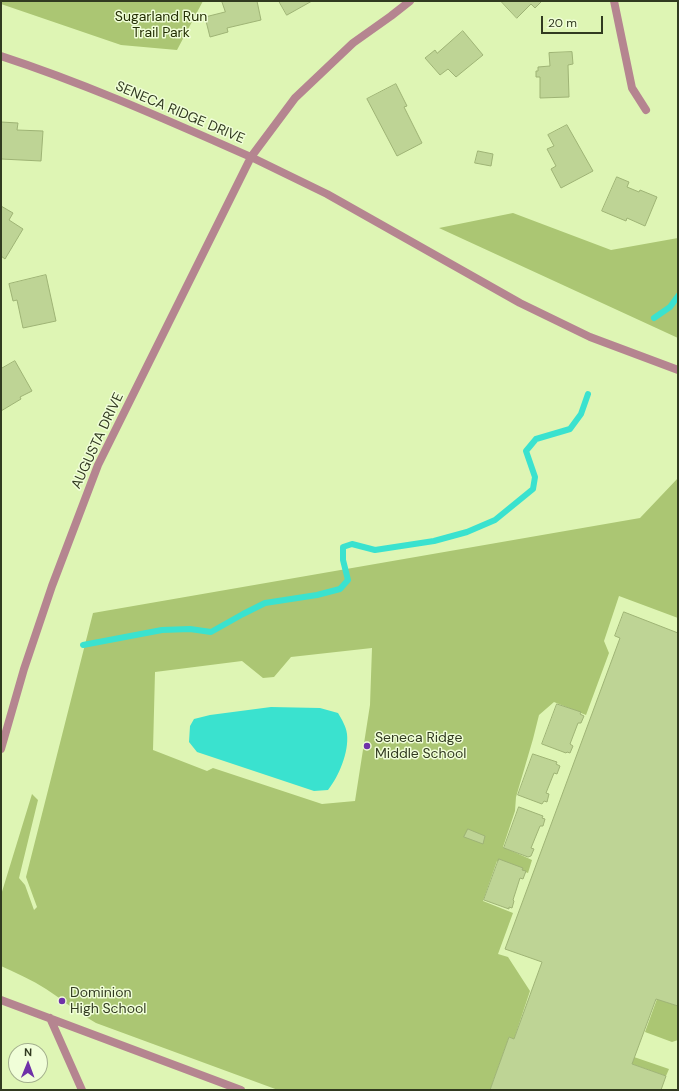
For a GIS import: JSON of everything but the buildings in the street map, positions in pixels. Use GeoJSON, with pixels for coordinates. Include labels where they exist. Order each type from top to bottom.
{"type":"FeatureCollection","features":[{"type":"Feature","properties":{"kind":"street","name":"SENECA RIDGE DRIVE"},"geometry":{"type":"LineString","coordinates":[[1,56],[29,65],[146,111],[251,157],[295,98],[353,43],[410,1]]}},
{"type":"Feature","properties":{"kind":"street"},"geometry":{"type":"LineString","coordinates":[[614,1],[632,88],[646,110]]}},
{"type":"Feature","properties":{"kind":"street"},"geometry":{"type":"LineString","coordinates":[[251,157],[327,194],[520,303],[590,337],[678,370]]}},
{"type":"Feature","properties":{"kind":"street","name":"AUGUSTA DRIVE"},"geometry":{"type":"LineString","coordinates":[[1,748],[24,668],[52,586],[98,465],[251,157]]}},
{"type":"Feature","properties":{"kind":"street"},"geometry":{"type":"LineString","coordinates":[[1,1000],[241,1090]]}},
{"type":"Feature","properties":{"kind":"street"},"geometry":{"type":"LineString","coordinates":[[50,1018],[82,1090]]}},
{"type":"Feature","properties":{"kind":"green space","name":"Sugarland Run Trail Park"},"geometry":{"type":"Polygon","coordinates":[[[1,1],[203,1],[177,50],[121,45],[1,4],[1,1]]]}},
{"type":"Feature","properties":{"kind":"green space"},"geometry":{"type":"Polygon","coordinates":[[[513,213],[611,250],[678,238],[678,338],[439,228],[513,213]]]}},
{"type":"Feature","properties":{"kind":"green space","name":"Seneca Ridge Middle School"},"geometry":{"type":"Polygon","coordinates":[[[678,478],[678,618],[619,596],[604,641],[609,653],[586,715],[554,702],[539,715],[516,797],[515,811],[503,847],[532,860],[528,873],[497,861],[483,901],[513,913],[498,954],[508,957],[530,991],[514,1039],[509,1037],[490,1090],[278,1090],[96,1023],[41,986],[1,966],[1,895],[32,794],[38,800],[19,878],[25,885],[34,910],[37,907],[26,877],[93,613],[640,518],[678,478]],[[372,648],[291,657],[274,677],[263,678],[242,661],[155,672],[153,750],[207,771],[213,768],[322,804],[355,801],[370,705],[372,648]]]}},
{"type":"Feature","properties":{"kind":"green space"},"geometry":{"type":"Polygon","coordinates":[[[657,999],[678,1006],[678,1040],[672,1042],[645,1032],[657,999]]]}},
{"type":"Feature","properties":{"kind":"green space"},"geometry":{"type":"Polygon","coordinates":[[[634,1057],[669,1069],[666,1076],[632,1064],[634,1057]]]}},
{"type":"Feature","properties":{"kind":"water"},"geometry":{"type":"Polygon","coordinates":[[[271,707],[320,708],[338,713],[344,723],[347,741],[345,756],[342,764],[336,778],[328,790],[314,791],[197,752],[189,742],[190,726],[194,719],[210,715],[271,707]]]}},
{"type":"Feature","properties":{"kind":"waterway"},"geometry":{"type":"LineString","coordinates":[[654,318],[670,307],[678,296]]}},
{"type":"Feature","properties":{"kind":"waterway"},"geometry":{"type":"LineString","coordinates":[[83,645],[162,630],[190,629],[211,632],[265,603],[317,595],[340,589],[348,580],[343,560],[343,547],[352,544],[375,550],[434,541],[467,532],[495,520],[533,489],[535,477],[526,451],[536,439],[570,429],[581,414],[588,394]]}},
{"type":"Feature","properties":{"kind":"place","name":"Seneca Ridge Middle School"},"geometry":{"type":"Point","coordinates":[367,746]}},
{"type":"Feature","properties":{"kind":"place","name":"Dominion High School"},"geometry":{"type":"Point","coordinates":[62,1001]}}]}
